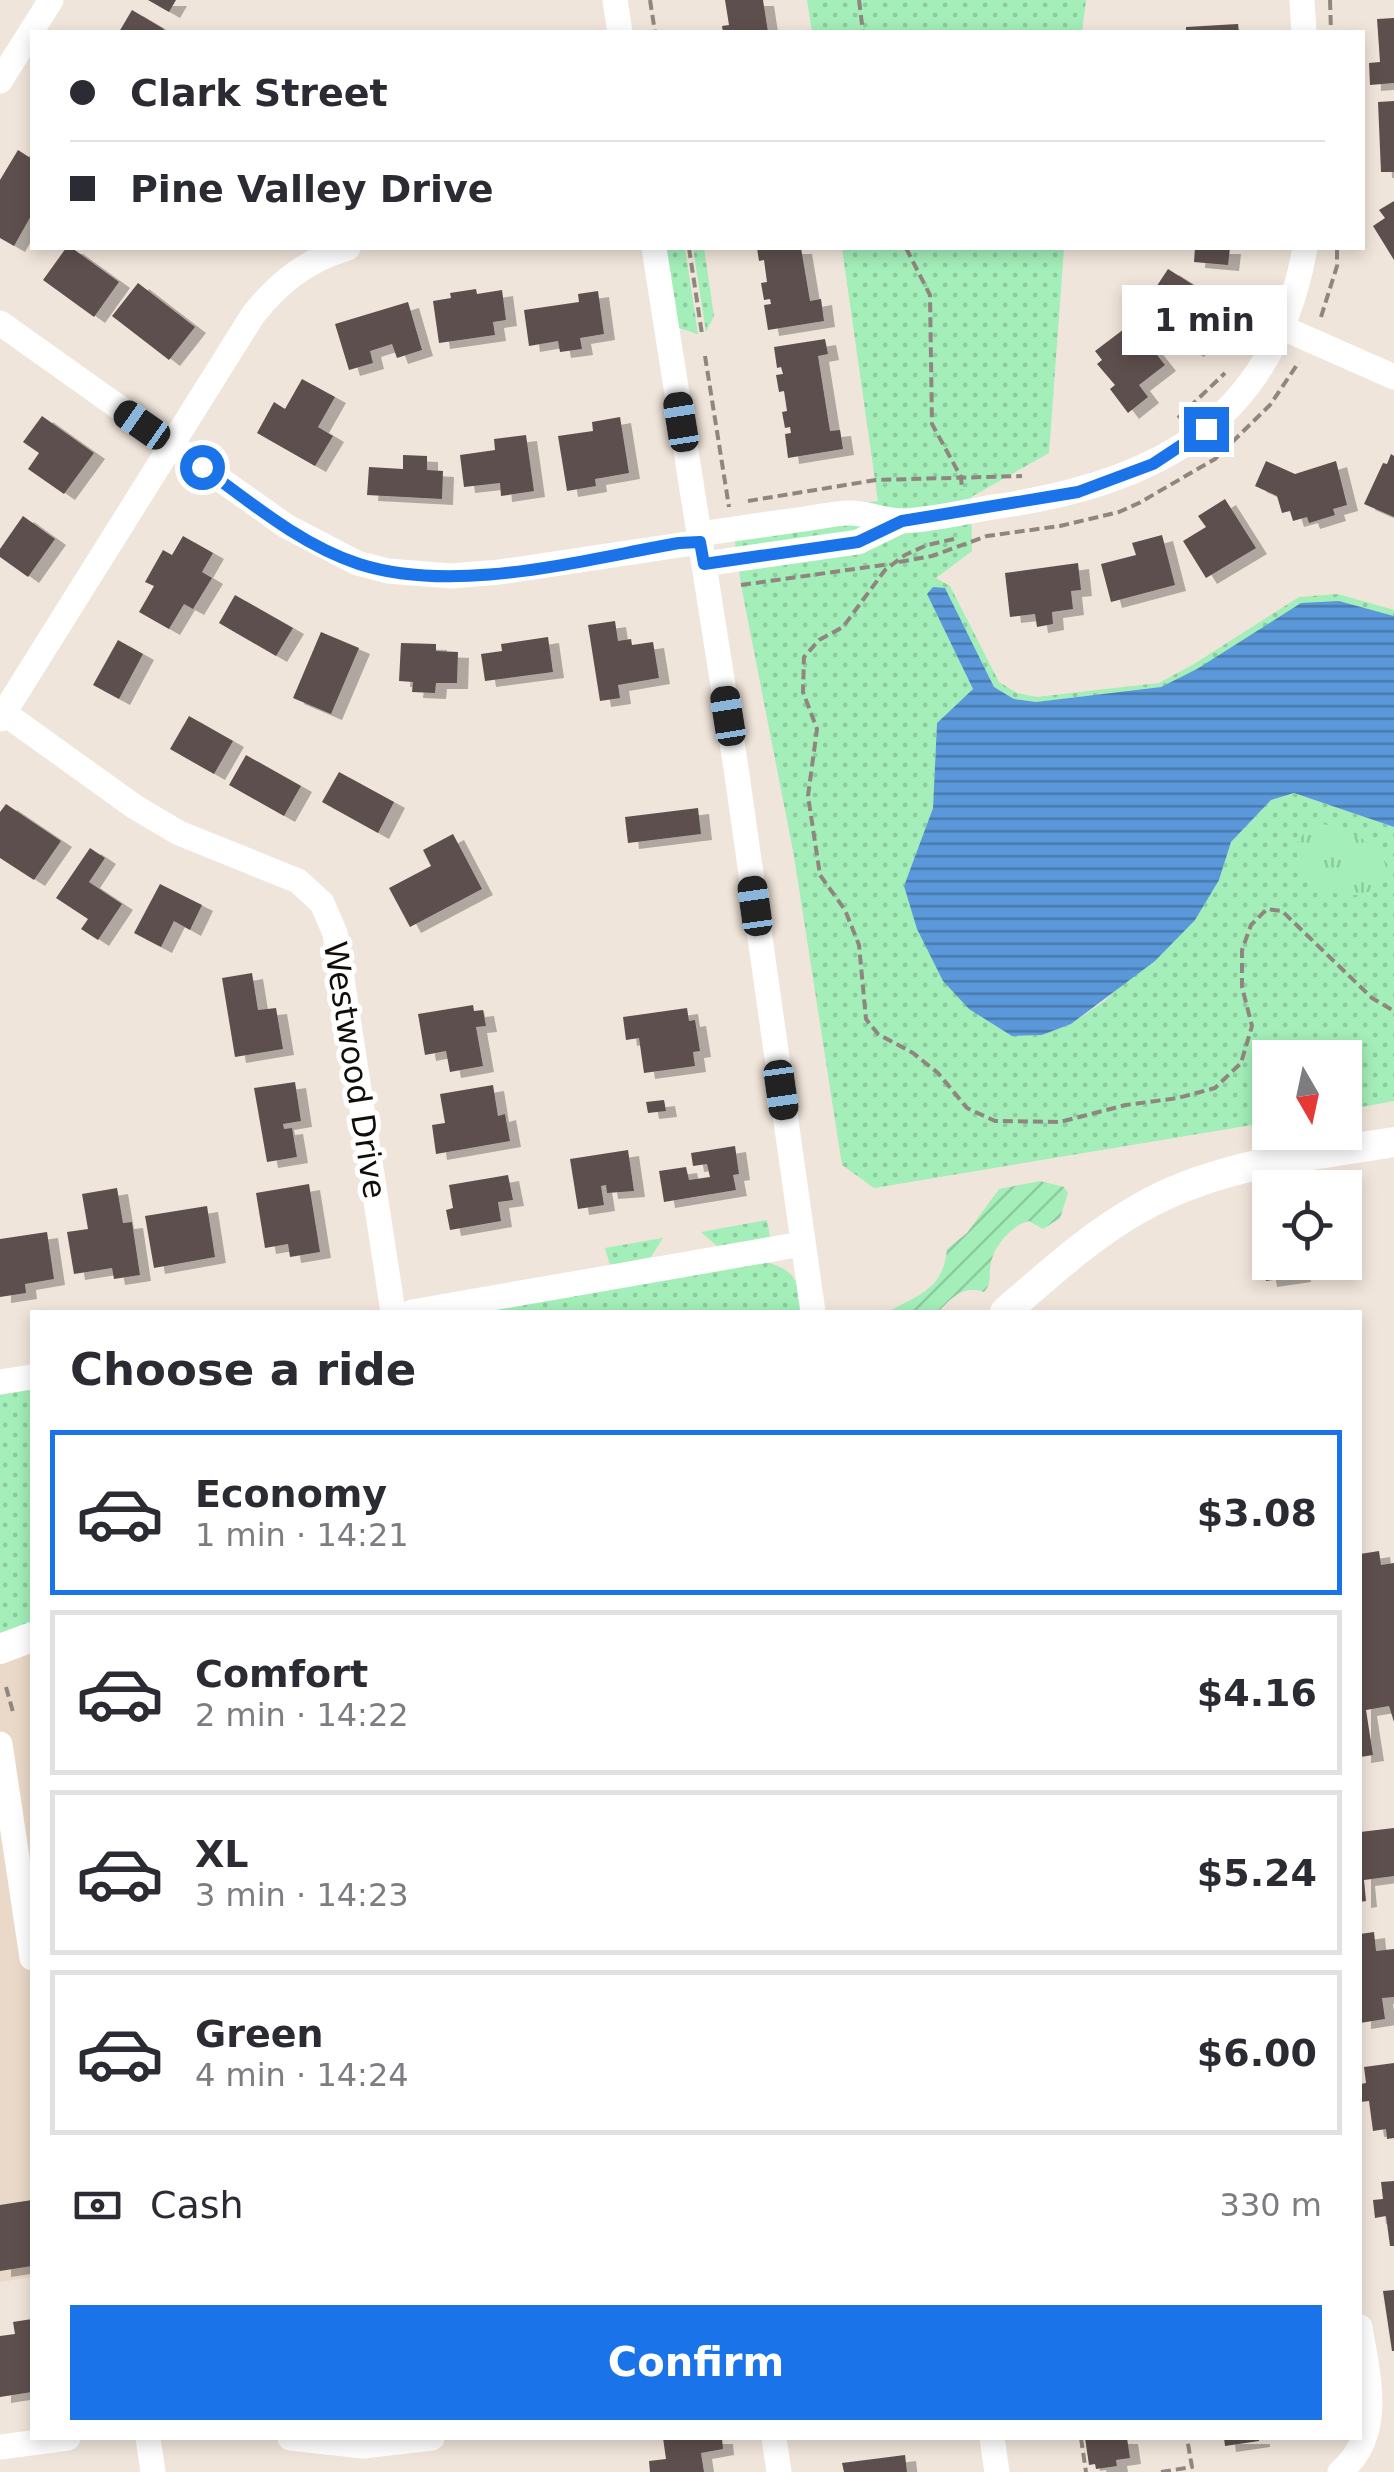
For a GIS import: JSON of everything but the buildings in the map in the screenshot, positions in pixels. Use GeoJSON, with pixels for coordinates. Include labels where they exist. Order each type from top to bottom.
{"type":"FeatureCollection","features":[{"type":"Feature","properties":{"kind":"main road"},"geometry":{"type":"LineString","coordinates":[[1007,1310],[1115,1224],[1178,1190],[1278,1161],[1394,1142]]}},
{"type":"Feature","properties":{"kind":"main road"},"geometry":{"type":"LineString","coordinates":[[0,1649],[30,1638]]}},
{"type":"Feature","properties":{"kind":"street"},"geometry":{"type":"LineString","coordinates":[[32,30],[51,0]]}},
{"type":"Feature","properties":{"kind":"street"},"geometry":{"type":"LineString","coordinates":[[615,0],[620,30]]}},
{"type":"Feature","properties":{"kind":"street"},"geometry":{"type":"LineString","coordinates":[[1302,0],[1304,30]]}},
{"type":"Feature","properties":{"kind":"street"},"geometry":{"type":"LineString","coordinates":[[0,82],[30,34]]}},
{"type":"Feature","properties":{"kind":"street"},"geometry":{"type":"LineString","coordinates":[[2,716],[253,315],[272,292],[311,262],[343,250]]}},
{"type":"Feature","properties":{"kind":"street"},"geometry":{"type":"LineString","coordinates":[[654,250],[813,1310]]}},
{"type":"Feature","properties":{"kind":"street"},"geometry":{"type":"LineString","coordinates":[[0,323],[314,542],[357,563],[388,571],[451,576],[701,547],[849,513],[902,521],[964,512],[1078,492],[1153,464],[1180,448],[1230,407],[1260,369],[1283,328],[1305,250]]}},
{"type":"Feature","properties":{"kind":"street"},"geometry":{"type":"LineString","coordinates":[[1283,328],[1394,377]]}},
{"type":"Feature","properties":{"kind":"street","name":"Westwood Drive"},"geometry":{"type":"LineString","coordinates":[[2,716],[135,808],[224,854],[298,881],[322,903],[335,933],[393,1310]]}},
{"type":"Feature","properties":{"kind":"street"},"geometry":{"type":"LineString","coordinates":[[423,1310],[802,1244]]}},
{"type":"Feature","properties":{"kind":"street"},"geometry":{"type":"LineString","coordinates":[[0,1382],[30,1377]]}},
{"type":"Feature","properties":{"kind":"street"},"geometry":{"type":"LineString","coordinates":[[0,1744],[30,1945]]}},
{"type":"Feature","properties":{"kind":"street"},"geometry":{"type":"LineString","coordinates":[[1340,2472],[1361,2448],[1371,2413],[1362,2343]]}},
{"type":"Feature","properties":{"kind":"street"},"geometry":{"type":"LineString","coordinates":[[0,2447],[53,2440]]}},
{"type":"Feature","properties":{"kind":"street"},"geometry":{"type":"LineString","coordinates":[[148,2440],[153,2472]]}},
{"type":"Feature","properties":{"kind":"street"},"geometry":{"type":"LineString","coordinates":[[308,2440],[363,2446],[415,2440]]}},
{"type":"Feature","properties":{"kind":"street"},"geometry":{"type":"LineString","coordinates":[[774,2440],[779,2472]]}},
{"type":"Feature","properties":{"kind":"street"},"geometry":{"type":"LineString","coordinates":[[992,2440],[997,2472]]}},
{"type":"Feature","properties":{"kind":"path"},"geometry":{"type":"LineString","coordinates":[[650,0],[655,30]]}},
{"type":"Feature","properties":{"kind":"path"},"geometry":{"type":"LineString","coordinates":[[858,0],[863,30]]}},
{"type":"Feature","properties":{"kind":"path"},"geometry":{"type":"LineString","coordinates":[[1330,0],[1332,30]]}},
{"type":"Feature","properties":{"kind":"path"},"geometry":{"type":"LineString","coordinates":[[688,250],[702,334]]}},
{"type":"Feature","properties":{"kind":"path"},"geometry":{"type":"LineString","coordinates":[[907,250],[930,295],[932,424],[961,478],[964,533],[905,554],[885,570],[843,627],[820,640],[804,657],[803,692],[817,729],[808,796],[820,875],[845,910],[859,945],[866,1019],[878,1034],[913,1053],[938,1073],[967,1108],[996,1121],[1060,1122],[1126,1104],[1178,1098],[1214,1088],[1241,1063],[1252,1026],[1242,987],[1242,950],[1251,925],[1267,910],[1282,911],[1372,998],[1394,1012]]}},
{"type":"Feature","properties":{"kind":"path"},"geometry":{"type":"LineString","coordinates":[[705,356],[730,517]]}},
{"type":"Feature","properties":{"kind":"path"},"geometry":{"type":"LineString","coordinates":[[1166,429],[1237,362]]}},
{"type":"Feature","properties":{"kind":"path"},"geometry":{"type":"LineString","coordinates":[[747,502],[876,480],[1028,476]]}},
{"type":"Feature","properties":{"kind":"path"},"geometry":{"type":"LineString","coordinates":[[6,1687],[12,1712]]}},
{"type":"Feature","properties":{"kind":"path"},"geometry":{"type":"LineString","coordinates":[[1081,2440],[1086,2472]]}},
{"type":"Feature","properties":{"kind":"path"},"geometry":{"type":"LineString","coordinates":[[1161,2472],[1192,2467],[1187,2440]]}},
{"type":"Feature","properties":{"kind":"shaded area"},"geometry":{"type":"Polygon","coordinates":[[[30,1651],[30,2277],[0,2282],[0,1663],[30,1651]]]}},
{"type":"Feature","properties":{"kind":"green space"},"geometry":{"type":"Polygon","coordinates":[[[807,0],[1086,0],[1082,30],[812,30],[807,0]]]}},
{"type":"Feature","properties":{"kind":"green space"},"geometry":{"type":"Polygon","coordinates":[[[664,250],[685,250],[698,334],[676,327],[664,250]]]}},
{"type":"Feature","properties":{"kind":"green space"},"geometry":{"type":"Polygon","coordinates":[[[693,250],[704,250],[714,316],[706,332],[693,250]]]}},
{"type":"Feature","properties":{"kind":"green space"},"geometry":{"type":"Polygon","coordinates":[[[842,250],[1064,250],[1049,453],[971,497],[972,551],[936,578],[950,586],[999,682],[1017,693],[1036,697],[1159,683],[1299,597],[1338,594],[1394,610],[1394,616],[1339,601],[1161,687],[1036,702],[1014,699],[994,687],[945,588],[927,594],[973,689],[937,723],[933,808],[904,886],[1042,1035],[1071,1024],[1106,1000],[1219,880],[1231,842],[1271,800],[1294,793],[1394,827],[1394,1101],[1362,1107],[1362,1040],[1252,1040],[1252,1125],[874,1188],[842,1165],[794,856],[732,522],[878,501],[842,250]]]}},
{"type":"Feature","properties":{"kind":"green space"},"geometry":{"type":"Polygon","coordinates":[[[1322,824],[1358,837],[1381,855],[1386,863],[1381,880],[1370,891],[1338,894],[1308,876],[1299,861],[1297,843],[1307,829],[1322,824]]]}},
{"type":"Feature","properties":{"kind":"green space"},"geometry":{"type":"Polygon","coordinates":[[[1040,1181],[1064,1187],[1068,1193],[1060,1218],[1043,1229],[1029,1221],[1023,1223],[1000,1243],[984,1292],[964,1291],[940,1310],[892,1310],[935,1282],[947,1249],[967,1233],[999,1189],[1040,1181]]]}},
{"type":"Feature","properties":{"kind":"green space"},"geometry":{"type":"Polygon","coordinates":[[[767,1220],[770,1237],[717,1246],[701,1232],[767,1220]]]}},
{"type":"Feature","properties":{"kind":"green space"},"geometry":{"type":"Polygon","coordinates":[[[663,1238],[651,1257],[610,1265],[605,1248],[663,1238]]]}},
{"type":"Feature","properties":{"kind":"green space"},"geometry":{"type":"Polygon","coordinates":[[[765,1262],[790,1273],[802,1310],[486,1310],[765,1262]]]}},
{"type":"Feature","properties":{"kind":"green space"},"geometry":{"type":"Polygon","coordinates":[[[30,1389],[30,1624],[0,1636],[0,1395],[30,1389]]]}},
{"type":"Feature","properties":{"kind":"water"},"geometry":{"type":"Polygon","coordinates":[[[933,587],[945,588],[994,687],[1014,699],[1036,702],[1161,687],[1197,669],[1301,603],[1339,601],[1394,616],[1394,827],[1294,793],[1271,800],[1231,842],[1219,880],[1195,920],[1155,961],[1071,1024],[1042,1035],[1012,1036],[969,1009],[943,981],[917,929],[904,886],[933,808],[937,723],[973,689],[927,594],[933,587]]]}},
{"type":"Feature","properties":{"kind":"route"},"geometry":{"type":"LineString","coordinates":[[202,467],[286,526],[357,563],[388,571],[451,576],[587,560],[679,543],[700,542],[704,564],[858,542],[902,521],[1030,502],[1108,484],[1153,464],[1206,429]]}}]}
